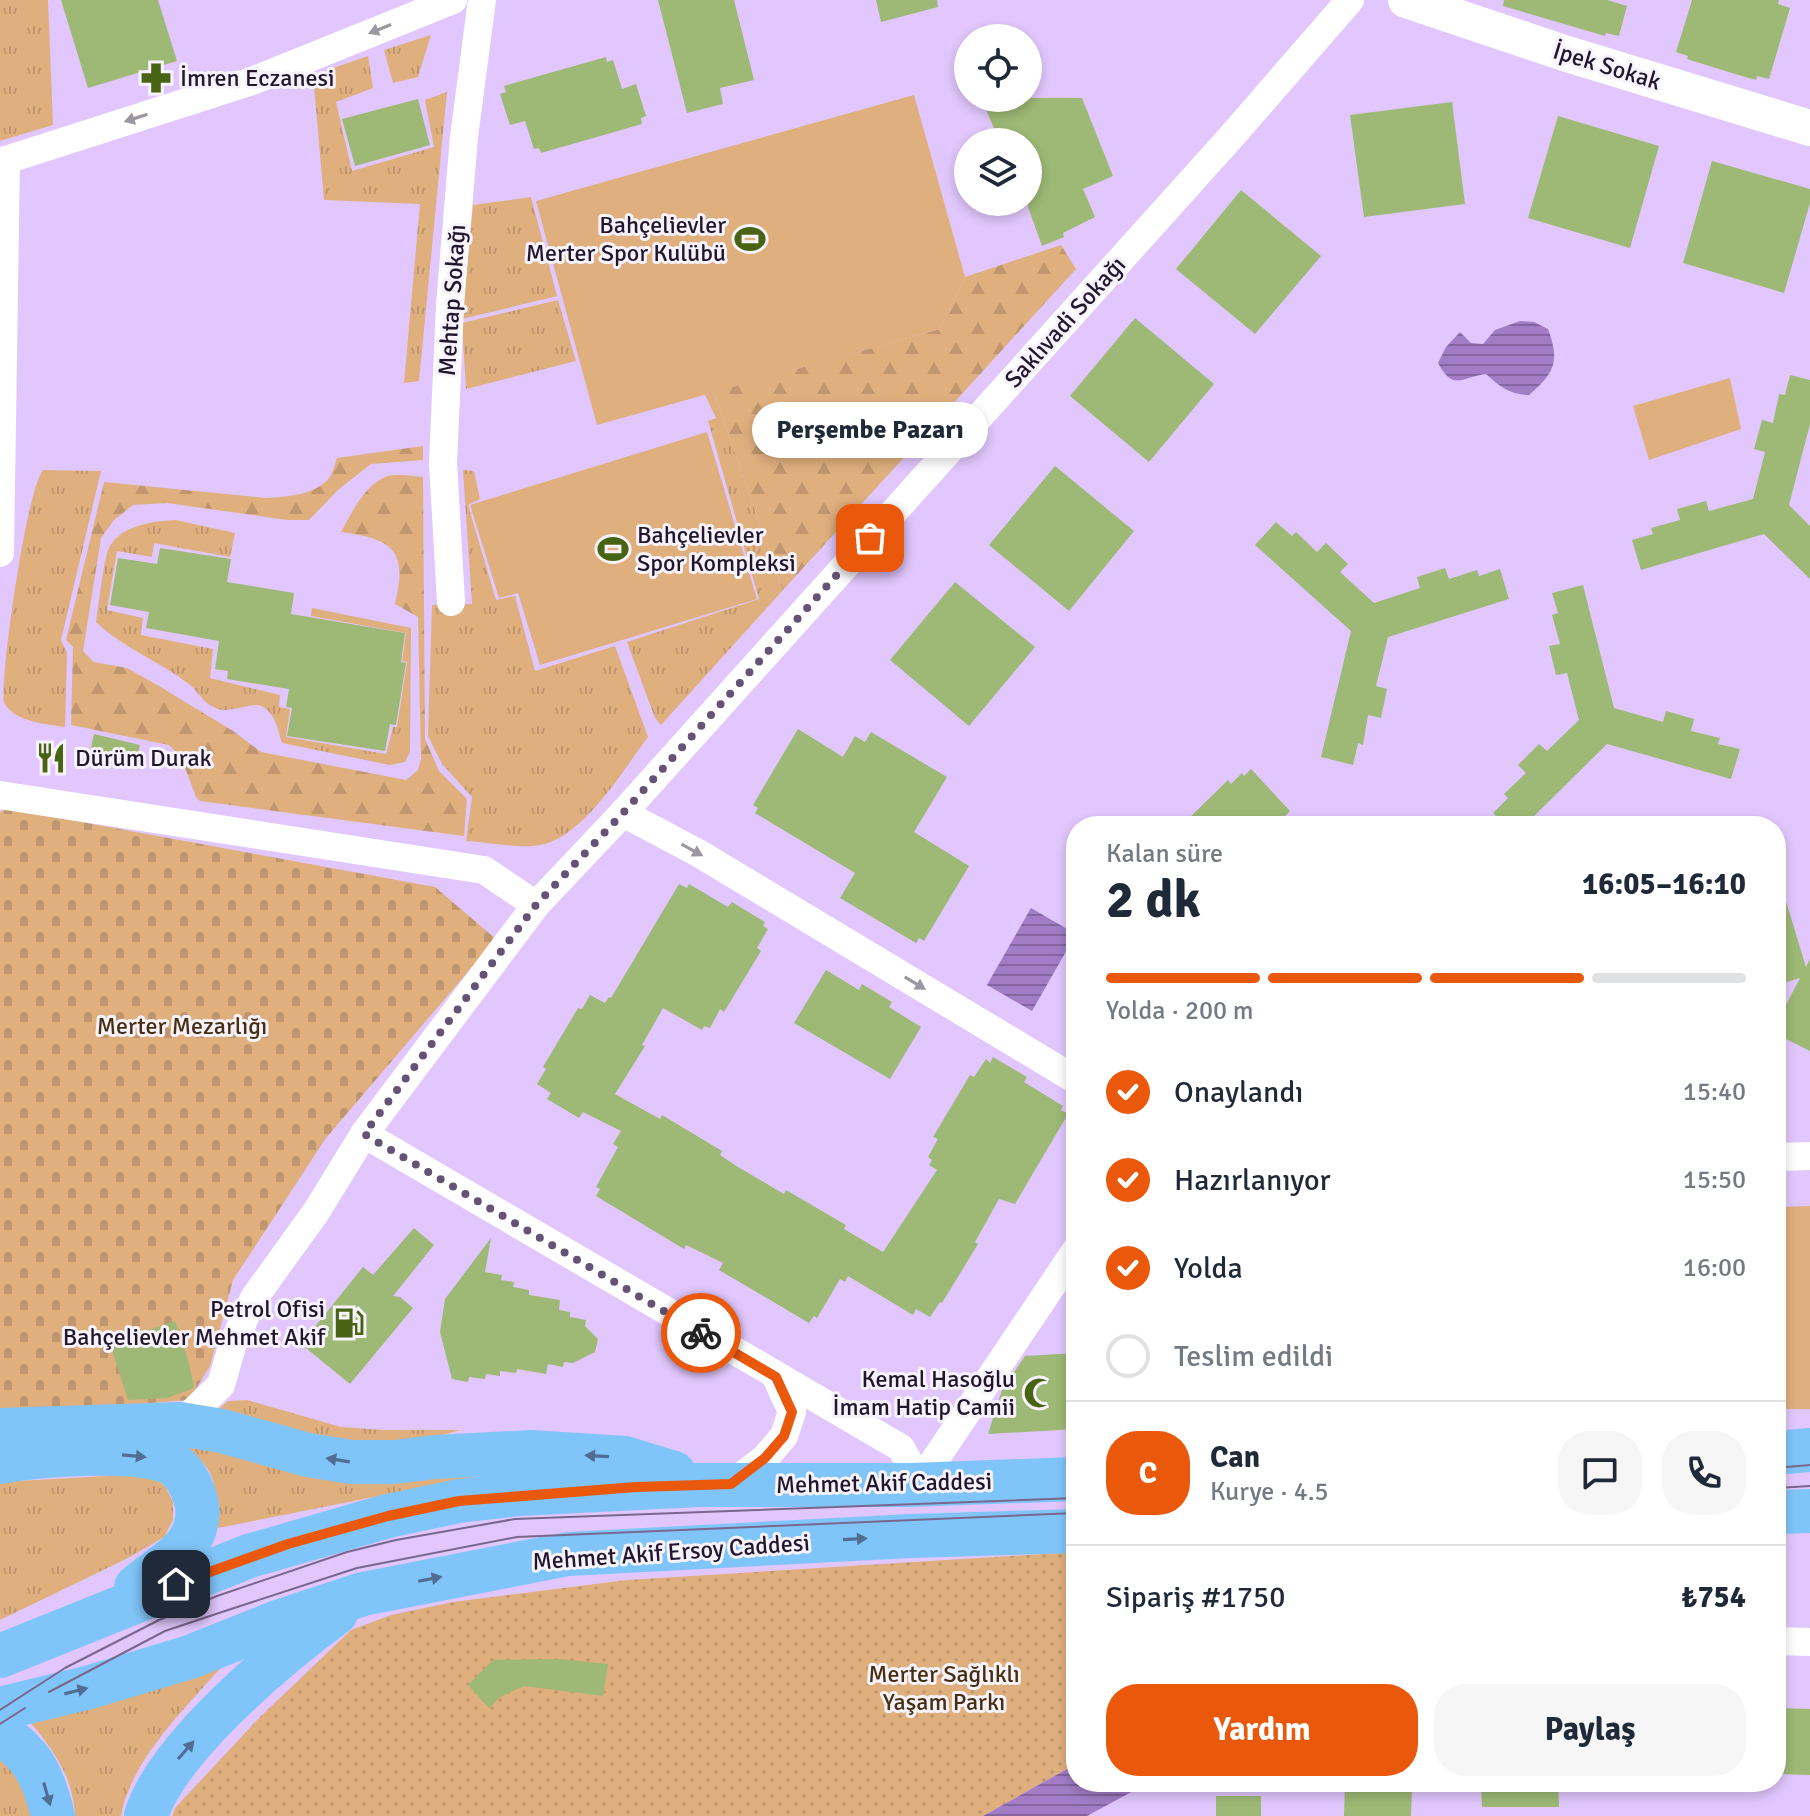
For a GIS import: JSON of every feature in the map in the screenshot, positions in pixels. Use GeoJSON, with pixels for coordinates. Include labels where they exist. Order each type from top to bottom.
{"type":"FeatureCollection","features":[{"type":"Feature","properties":{"kind":"main road"},"geometry":{"type":"LineString","coordinates":[[0,1430],[180,1424],[222,1431],[308,1455],[351,1462],[395,1462],[531,1452],[625,1458],[714,1484]]}},
{"type":"Feature","properties":{"kind":"main road"},"geometry":{"type":"LineString","coordinates":[[1786,1452],[1810,1450]]}},
{"type":"Feature","properties":{"kind":"main road"},"geometry":{"type":"LineString","coordinates":[[0,1462],[90,1454],[139,1455],[172,1464],[192,1487],[199,1506],[196,1526],[188,1543],[104,1615]]}},
{"type":"Feature","properties":{"kind":"main road","name":"Mehmet Akif Caddesi"},"geometry":{"type":"LineString","coordinates":[[0,1656],[249,1556],[388,1516],[459,1501],[519,1494],[714,1484],[911,1485],[1066,1479]]}},
{"type":"Feature","properties":{"kind":"main road"},"geometry":{"type":"LineString","coordinates":[[1786,1512],[1810,1511]]}},
{"type":"Feature","properties":{"kind":"main road","name":"Mehmet Akif Ersoy Caddesi"},"geometry":{"type":"LineString","coordinates":[[0,1709],[90,1687],[190,1657],[278,1622],[363,1594],[568,1554],[1066,1531]]}},
{"type":"Feature","properties":{"kind":"main road"},"geometry":{"type":"LineString","coordinates":[[146,1816],[152,1798],[167,1773],[200,1734],[281,1657],[363,1594]]}},
{"type":"Feature","properties":{"kind":"main road"},"geometry":{"type":"LineString","coordinates":[[0,1734],[23,1751],[42,1776],[53,1816]]}},
{"type":"Feature","properties":{"kind":"street"},"geometry":{"type":"LineString","coordinates":[[0,553],[3,161],[252,81],[453,0]]}},
{"type":"Feature","properties":{"kind":"street","name":"Mehtap Sokağı"},"geometry":{"type":"LineString","coordinates":[[451,602],[443,463],[450,305],[464,137],[482,0]]}},
{"type":"Feature","properties":{"kind":"street","name":"Saklıvadi Sokağı"},"geometry":{"type":"LineString","coordinates":[[180,1424],[221,1385],[233,1343],[254,1298],[316,1212],[364,1134],[536,905],[623,813],[1231,137],[1350,0]]}},
{"type":"Feature","properties":{"kind":"street","name":"İpek Sokak"},"geometry":{"type":"LineString","coordinates":[[1406,0],[1564,53],[1810,128]]}},
{"type":"Feature","properties":{"kind":"street"},"geometry":{"type":"LineString","coordinates":[[0,795],[484,870],[536,905]]}},
{"type":"Feature","properties":{"kind":"street"},"geometry":{"type":"LineString","coordinates":[[623,813],[700,854],[1066,1074]]}},
{"type":"Feature","properties":{"kind":"street"},"geometry":{"type":"LineString","coordinates":[[364,1134],[901,1448],[920,1482],[1066,1265]]}},
{"type":"Feature","properties":{"kind":"street"},"geometry":{"type":"LineString","coordinates":[[1786,1157],[1810,1156]]}},
{"type":"Feature","properties":{"kind":"street"},"geometry":{"type":"LineString","coordinates":[[714,1484],[765,1458],[784,1436],[792,1412],[776,1377]]}},
{"type":"Feature","properties":{"kind":"street"},"geometry":{"type":"LineString","coordinates":[[1786,1641],[1810,1642]]}},
{"type":"Feature","properties":{"kind":"green space"},"geometry":{"type":"Polygon","coordinates":[[[0,0],[48,0],[53,125],[0,141],[0,0]]]}},
{"type":"Feature","properties":{"kind":"green space"},"geometry":{"type":"Polygon","coordinates":[[[431,35],[418,77],[393,83],[384,50],[431,35]]]}},
{"type":"Feature","properties":{"kind":"green space"},"geometry":{"type":"Polygon","coordinates":[[[368,56],[373,88],[336,102],[352,171],[434,147],[425,100],[447,92],[419,381],[404,383],[420,204],[324,200],[313,75],[368,56]]]}},
{"type":"Feature","properties":{"kind":"green space","name":"Bahçelievler Merter Spor Kulübü"},"geometry":{"type":"Polygon","coordinates":[[[914,95],[965,277],[940,329],[597,425],[536,201],[914,95]]]}},
{"type":"Feature","properties":{"kind":"green space"},"geometry":{"type":"Polygon","coordinates":[[[531,197],[557,296],[462,319],[473,205],[531,197]]]}},
{"type":"Feature","properties":{"kind":"green space"},"geometry":{"type":"Polygon","coordinates":[[[1061,245],[1076,269],[783,590],[714,392],[940,329],[965,277],[1061,245]]]}},
{"type":"Feature","properties":{"kind":"green space"},"geometry":{"type":"Polygon","coordinates":[[[558,300],[576,361],[466,389],[462,323],[558,300]]]}},
{"type":"Feature","properties":{"kind":"green space"},"geometry":{"type":"Polygon","coordinates":[[[1730,378],[1741,429],[1649,460],[1633,406],[1730,378]]]}},
{"type":"Feature","properties":{"kind":"green space"},"geometry":{"type":"Polygon","coordinates":[[[714,392],[783,590],[661,725],[655,718],[627,642],[759,599],[708,421],[716,418],[705,395],[714,392]]]}},
{"type":"Feature","properties":{"kind":"green space","name":"Bahçelievler Spor Kompleksi"},"geometry":{"type":"Polygon","coordinates":[[[707,432],[757,599],[540,665],[518,593],[499,598],[470,505],[707,432]]]}},
{"type":"Feature","properties":{"kind":"green space"},"geometry":{"type":"Polygon","coordinates":[[[423,446],[423,460],[371,464],[339,489],[309,520],[287,520],[167,503],[133,505],[114,520],[101,538],[83,651],[94,662],[127,668],[159,686],[233,731],[261,752],[406,780],[418,770],[421,759],[418,617],[395,604],[399,571],[392,550],[373,539],[341,532],[359,501],[377,481],[394,475],[423,477],[425,739],[439,771],[467,799],[464,836],[200,801],[181,757],[169,745],[71,725],[73,647],[66,640],[104,482],[266,498],[283,497],[301,494],[324,483],[331,475],[337,458],[423,446]]]}},
{"type":"Feature","properties":{"kind":"green space"},"geometry":{"type":"Polygon","coordinates":[[[43,470],[101,471],[61,640],[67,653],[65,727],[23,718],[4,703],[10,626],[22,549],[36,486],[43,470]]]}},
{"type":"Feature","properties":{"kind":"green space"},"geometry":{"type":"Polygon","coordinates":[[[463,470],[474,471],[480,499],[468,505],[496,600],[515,596],[535,671],[615,646],[648,737],[601,801],[572,830],[540,845],[514,846],[466,841],[472,797],[442,764],[428,736],[432,605],[472,604],[463,470]]]}},
{"type":"Feature","properties":{"kind":"green space"},"geometry":{"type":"Polygon","coordinates":[[[176,520],[235,533],[230,557],[154,543],[152,557],[117,551],[107,610],[143,618],[141,635],[213,649],[210,678],[280,695],[279,707],[290,709],[286,737],[386,754],[393,727],[397,727],[407,662],[402,661],[406,633],[311,616],[312,608],[411,628],[410,752],[405,762],[390,765],[282,743],[275,722],[266,709],[257,705],[230,710],[213,707],[190,685],[118,640],[96,622],[105,563],[114,540],[138,526],[176,520]]]}},
{"type":"Feature","properties":{"kind":"green space","name":"Merter Mezarlığı"},"geometry":{"type":"Polygon","coordinates":[[[5,808],[435,887],[496,939],[326,1138],[233,1280],[210,1366],[189,1400],[0,1413],[0,813],[5,808]]]}},
{"type":"Feature","properties":{"kind":"green space"},"geometry":{"type":"Polygon","coordinates":[[[1810,1206],[1810,1409],[1786,1409],[1786,1207],[1810,1206]]]}},
{"type":"Feature","properties":{"kind":"green space"},"geometry":{"type":"Polygon","coordinates":[[[247,1400],[341,1427],[460,1430],[429,1438],[367,1441],[306,1433],[214,1413],[228,1401],[247,1400]]]}},
{"type":"Feature","properties":{"kind":"green space"},"geometry":{"type":"Polygon","coordinates":[[[184,1447],[510,1470],[213,1529],[214,1482],[204,1464],[184,1447]]]}},
{"type":"Feature","properties":{"kind":"green space"},"geometry":{"type":"Polygon","coordinates":[[[150,1476],[165,1486],[173,1502],[173,1520],[164,1537],[128,1558],[0,1620],[0,1482],[150,1476]]]}},
{"type":"Feature","properties":{"kind":"green space","name":"Merter Sağlıklı Yaşam Parkı"},"geometry":{"type":"Polygon","coordinates":[[[1066,1553],[1066,1770],[983,1816],[172,1816],[175,1808],[258,1719],[351,1630],[391,1615],[453,1602],[627,1580],[1066,1553]]]}},
{"type":"Feature","properties":{"kind":"green space"},"geometry":{"type":"Polygon","coordinates":[[[227,1661],[149,1753],[136,1774],[121,1816],[75,1816],[61,1765],[29,1721],[227,1661]]]}},
{"type":"Feature","properties":{"kind":"green space"},"geometry":{"type":"Polygon","coordinates":[[[0,1755],[13,1762],[35,1816],[0,1816],[0,1755]]]}},
{"type":"Feature","properties":{"kind":"shaded area"},"geometry":{"type":"Polygon","coordinates":[[[1520,321],[1534,322],[1548,329],[1554,350],[1550,373],[1529,395],[1505,389],[1486,374],[1454,380],[1438,363],[1446,347],[1460,332],[1471,343],[1483,344],[1495,330],[1520,321]]]}},
{"type":"Feature","properties":{"kind":"shaded area"},"geometry":{"type":"Polygon","coordinates":[[[1031,908],[1066,928],[1066,952],[1032,1011],[987,985],[1031,908]]]}},
{"type":"Feature","properties":{"kind":"shaded area"},"geometry":{"type":"Polygon","coordinates":[[[1066,1770],[1066,1792],[1131,1792],[1087,1816],[983,1816],[1066,1770]]]}},
{"type":"Feature","properties":{"kind":"building"},"geometry":{"type":"Polygon","coordinates":[[[61,0],[158,0],[177,61],[88,88],[61,0]]]}},
{"type":"Feature","properties":{"kind":"building"},"geometry":{"type":"Polygon","coordinates":[[[658,0],[734,0],[754,80],[720,88],[723,104],[687,113],[658,0]]]}},
{"type":"Feature","properties":{"kind":"building"},"geometry":{"type":"Polygon","coordinates":[[[876,0],[937,0],[938,7],[881,22],[876,0]]]}},
{"type":"Feature","properties":{"kind":"building"},"geometry":{"type":"Polygon","coordinates":[[[1504,0],[1607,0],[1627,6],[1619,36],[1606,33],[1605,36],[1503,6],[1504,0]]]}},
{"type":"Feature","properties":{"kind":"building"},"geometry":{"type":"Polygon","coordinates":[[[1692,0],[1779,0],[1778,4],[1790,8],[1769,79],[1757,76],[1756,80],[1735,74],[1687,59],[1688,56],[1676,52],[1692,0]]]}},
{"type":"Feature","properties":{"kind":"building"},"geometry":{"type":"Polygon","coordinates":[[[606,57],[607,62],[613,60],[622,89],[636,84],[646,116],[641,118],[642,124],[541,153],[539,148],[534,149],[525,121],[510,125],[500,94],[506,92],[504,86],[606,57]]]}},
{"type":"Feature","properties":{"kind":"building"},"geometry":{"type":"Polygon","coordinates":[[[1042,98],[1082,98],[1113,176],[1083,189],[1095,217],[1063,233],[1064,237],[1042,246],[1031,216],[1042,216],[1042,128],[994,128],[987,112],[1042,112],[1042,98]]]}},
{"type":"Feature","properties":{"kind":"building"},"geometry":{"type":"Polygon","coordinates":[[[418,99],[430,145],[355,166],[342,119],[418,99]]]}},
{"type":"Feature","properties":{"kind":"building"},"geometry":{"type":"Polygon","coordinates":[[[1452,102],[1465,204],[1364,217],[1350,115],[1452,102]]]}},
{"type":"Feature","properties":{"kind":"building"},"geometry":{"type":"Polygon","coordinates":[[[1558,116],[1659,146],[1630,248],[1528,218],[1558,116]]]}},
{"type":"Feature","properties":{"kind":"building"},"geometry":{"type":"Polygon","coordinates":[[[1712,161],[1810,189],[1810,203],[1784,293],[1683,263],[1712,161]]]}},
{"type":"Feature","properties":{"kind":"building"},"geometry":{"type":"Polygon","coordinates":[[[1241,190],[1321,256],[1255,334],[1176,269],[1241,190]]]}},
{"type":"Feature","properties":{"kind":"building"},"geometry":{"type":"Polygon","coordinates":[[[1135,318],[1214,384],[1149,462],[1070,396],[1135,318]]]}},
{"type":"Feature","properties":{"kind":"building"},"geometry":{"type":"Polygon","coordinates":[[[1790,375],[1810,380],[1810,424],[1789,505],[1810,526],[1810,579],[1764,534],[1641,570],[1632,540],[1653,534],[1651,528],[1680,520],[1677,509],[1706,501],[1709,511],[1753,499],[1765,452],[1754,449],[1762,420],[1773,423],[1779,394],[1785,395],[1790,375]]]}},
{"type":"Feature","properties":{"kind":"building"},"geometry":{"type":"Polygon","coordinates":[[[1055,466],[1134,531],[1069,611],[989,545],[1055,466]]]}},
{"type":"Feature","properties":{"kind":"building"},"geometry":{"type":"Polygon","coordinates":[[[1276,522],[1292,536],[1296,532],[1317,552],[1326,543],[1348,564],[1340,572],[1374,603],[1420,588],[1417,577],[1445,568],[1449,579],[1477,570],[1479,576],[1500,569],[1509,599],[1388,637],[1376,686],[1387,689],[1381,718],[1368,715],[1363,745],[1358,743],[1353,765],[1321,757],[1351,631],[1255,545],[1276,522]]]}},
{"type":"Feature","properties":{"kind":"building"},"geometry":{"type":"Polygon","coordinates":[[[160,548],[231,559],[227,582],[294,593],[291,614],[405,633],[401,662],[406,663],[396,725],[390,724],[385,751],[287,736],[292,708],[286,707],[289,689],[227,679],[228,671],[215,669],[219,641],[146,628],[149,612],[110,605],[118,558],[157,564],[160,548]]]}},
{"type":"Feature","properties":{"kind":"building"},"geometry":{"type":"Polygon","coordinates":[[[955,582],[1035,647],[969,726],[890,660],[955,582]]]}},
{"type":"Feature","properties":{"kind":"building"},"geometry":{"type":"Polygon","coordinates":[[[1583,585],[1614,708],[1663,722],[1666,711],[1694,719],[1691,731],[1720,738],[1718,744],[1740,749],[1731,779],[1607,744],[1534,816],[1496,816],[1493,813],[1508,798],[1504,794],[1526,773],[1518,765],[1539,744],[1547,751],[1579,720],[1567,673],[1556,675],[1549,646],[1560,644],[1552,615],[1558,613],[1552,593],[1583,585]]]}},
{"type":"Feature","properties":{"kind":"building"},"geometry":{"type":"Polygon","coordinates":[[[798,729],[843,757],[855,736],[865,742],[871,732],[947,777],[914,832],[969,866],[924,941],[919,938],[916,943],[840,898],[855,873],[755,813],[758,808],[753,805],[798,729]]]}},
{"type":"Feature","properties":{"kind":"building"},"geometry":{"type":"Polygon","coordinates":[[[94,734],[140,745],[135,766],[89,756],[94,734]]]}},
{"type":"Feature","properties":{"kind":"building"},"geometry":{"type":"Polygon","coordinates":[[[1251,769],[1290,811],[1285,816],[1191,816],[1228,780],[1231,784],[1242,773],[1244,776],[1251,769]]]}},
{"type":"Feature","properties":{"kind":"building"},"geometry":{"type":"Polygon","coordinates":[[[679,884],[687,888],[689,884],[728,907],[732,902],[765,922],[763,926],[768,929],[757,948],[761,951],[724,1012],[720,1009],[710,1028],[704,1026],[702,1030],[663,1008],[642,1045],[645,1046],[615,1094],[660,1119],[662,1115],[722,1151],[720,1155],[738,1167],[784,1194],[786,1190],[846,1225],[844,1229],[883,1252],[937,1170],[929,1165],[932,1160],[928,1157],[938,1139],[933,1137],[970,1075],[974,1077],[986,1059],[990,1063],[993,1057],[1027,1077],[1024,1082],[1063,1106],[1061,1110],[1066,1113],[1066,1117],[1015,1204],[999,1199],[975,1242],[978,1244],[930,1317],[916,1309],[913,1315],[848,1276],[845,1282],[840,1279],[817,1318],[814,1316],[809,1323],[719,1270],[723,1263],[686,1245],[684,1249],[596,1196],[600,1189],[596,1187],[618,1147],[613,1144],[621,1131],[583,1112],[579,1118],[547,1099],[551,1093],[537,1084],[546,1069],[543,1067],[578,1008],[582,1009],[590,995],[605,1003],[611,998],[679,884]]]}},
{"type":"Feature","properties":{"kind":"building"},"geometry":{"type":"Polygon","coordinates":[[[1786,901],[1806,967],[1810,959],[1810,1051],[1786,1039],[1786,1005],[1800,978],[1786,982],[1786,901]]]}},
{"type":"Feature","properties":{"kind":"building"},"geometry":{"type":"Polygon","coordinates":[[[826,970],[859,990],[862,984],[892,1002],[889,1007],[921,1027],[890,1079],[794,1023],[826,970]]]}},
{"type":"Feature","properties":{"kind":"building"},"geometry":{"type":"Polygon","coordinates":[[[414,1228],[434,1245],[393,1296],[400,1297],[413,1308],[350,1384],[301,1344],[363,1267],[373,1275],[414,1228]]]}},
{"type":"Feature","properties":{"kind":"building"},"geometry":{"type":"Polygon","coordinates":[[[491,1238],[485,1272],[502,1275],[501,1280],[514,1282],[513,1287],[529,1290],[529,1295],[560,1300],[559,1310],[570,1312],[570,1317],[586,1320],[585,1326],[598,1339],[595,1352],[573,1363],[564,1362],[563,1367],[548,1364],[546,1374],[517,1369],[516,1373],[500,1371],[500,1376],[486,1374],[485,1379],[469,1377],[468,1382],[452,1379],[440,1332],[445,1299],[491,1238]]]}},
{"type":"Feature","properties":{"kind":"building"},"geometry":{"type":"Polygon","coordinates":[[[175,1321],[194,1388],[167,1398],[128,1400],[110,1343],[175,1321]]]}},
{"type":"Feature","properties":{"kind":"building","name":"Kemal Hasoğlu İmam Hatip Camii"},"geometry":{"type":"Polygon","coordinates":[[[1066,1354],[1066,1430],[988,1434],[1002,1390],[1025,1356],[1066,1354]]]}},
{"type":"Feature","properties":{"kind":"building"},"geometry":{"type":"Polygon","coordinates":[[[558,1659],[608,1664],[603,1696],[524,1686],[500,1697],[489,1708],[468,1685],[493,1660],[558,1659]]]}},
{"type":"Feature","properties":{"kind":"building"},"geometry":{"type":"Polygon","coordinates":[[[1786,1708],[1810,1709],[1810,1775],[1786,1774],[1786,1708]]]}},
{"type":"Feature","properties":{"kind":"building"},"geometry":{"type":"Polygon","coordinates":[[[1345,1792],[1412,1792],[1411,1816],[1344,1816],[1345,1792]]]}},
{"type":"Feature","properties":{"kind":"building"},"geometry":{"type":"Polygon","coordinates":[[[1481,1792],[1558,1792],[1559,1807],[1482,1807],[1481,1792]]]}},
{"type":"Feature","properties":{"kind":"building"},"geometry":{"type":"Polygon","coordinates":[[[1216,1796],[1261,1796],[1261,1816],[1216,1816],[1216,1796]]]}},
{"type":"Feature","properties":{"kind":"tram line"},"geometry":{"type":"LineString","coordinates":[[1786,1467],[1810,1465]]}},
{"type":"Feature","properties":{"kind":"tram line"},"geometry":{"type":"LineString","coordinates":[[1786,1487],[1810,1486]]}},
{"type":"Feature","properties":{"kind":"tram line"},"geometry":{"type":"LineString","coordinates":[[0,1710],[65,1668],[159,1620],[217,1596],[347,1552],[396,1540],[515,1519],[1066,1498]]}},
{"type":"Feature","properties":{"kind":"tram line"},"geometry":{"type":"LineString","coordinates":[[49,1692],[165,1631],[222,1612],[357,1568],[517,1537],[1066,1513]]}},
{"type":"Feature","properties":{"kind":"tram line"},"geometry":{"type":"LineString","coordinates":[[0,1724],[25,1708]]}},
{"type":"Feature","properties":{"kind":"way so far"},"geometry":{"type":"LineString","coordinates":[[701,1333],[364,1134],[536,905],[623,813],[870,538]]}},
{"type":"Feature","properties":{"kind":"place","name":"İmren Eczanesi"},"geometry":{"type":"Point","coordinates":[156,78]}},
{"type":"Feature","properties":{"kind":"place","name":"Bahçelievler Merter Spor Kulübü"},"geometry":{"type":"Point","coordinates":[750,239]}},
{"type":"Feature","properties":{"kind":"place","name":"Perşembe Pazarı"},"geometry":{"type":"Point","coordinates":[870,538]}},
{"type":"Feature","properties":{"kind":"place","name":"Bahçelievler Spor Kompleksi"},"geometry":{"type":"Point","coordinates":[613,549]}},
{"type":"Feature","properties":{"kind":"place","name":"Dürüm Durak"},"geometry":{"type":"Point","coordinates":[51,758]}},
{"type":"Feature","properties":{"kind":"place","name":"Petrol Ofisi Bahçelievler Mehmet Akif"},"geometry":{"type":"Point","coordinates":[349,1323]}},
{"type":"Feature","properties":{"kind":"place","name":"Kemal Hasoğlu İmam Hatip Camii"},"geometry":{"type":"Point","coordinates":[1039,1393]}},
{"type":"Feature","properties":{"kind":"route"},"geometry":{"type":"LineString","coordinates":[[176,1584],[288,1544],[388,1516],[459,1501],[519,1494],[731,1484],[765,1458],[784,1436],[792,1412],[776,1377],[701,1333]]}}]}
